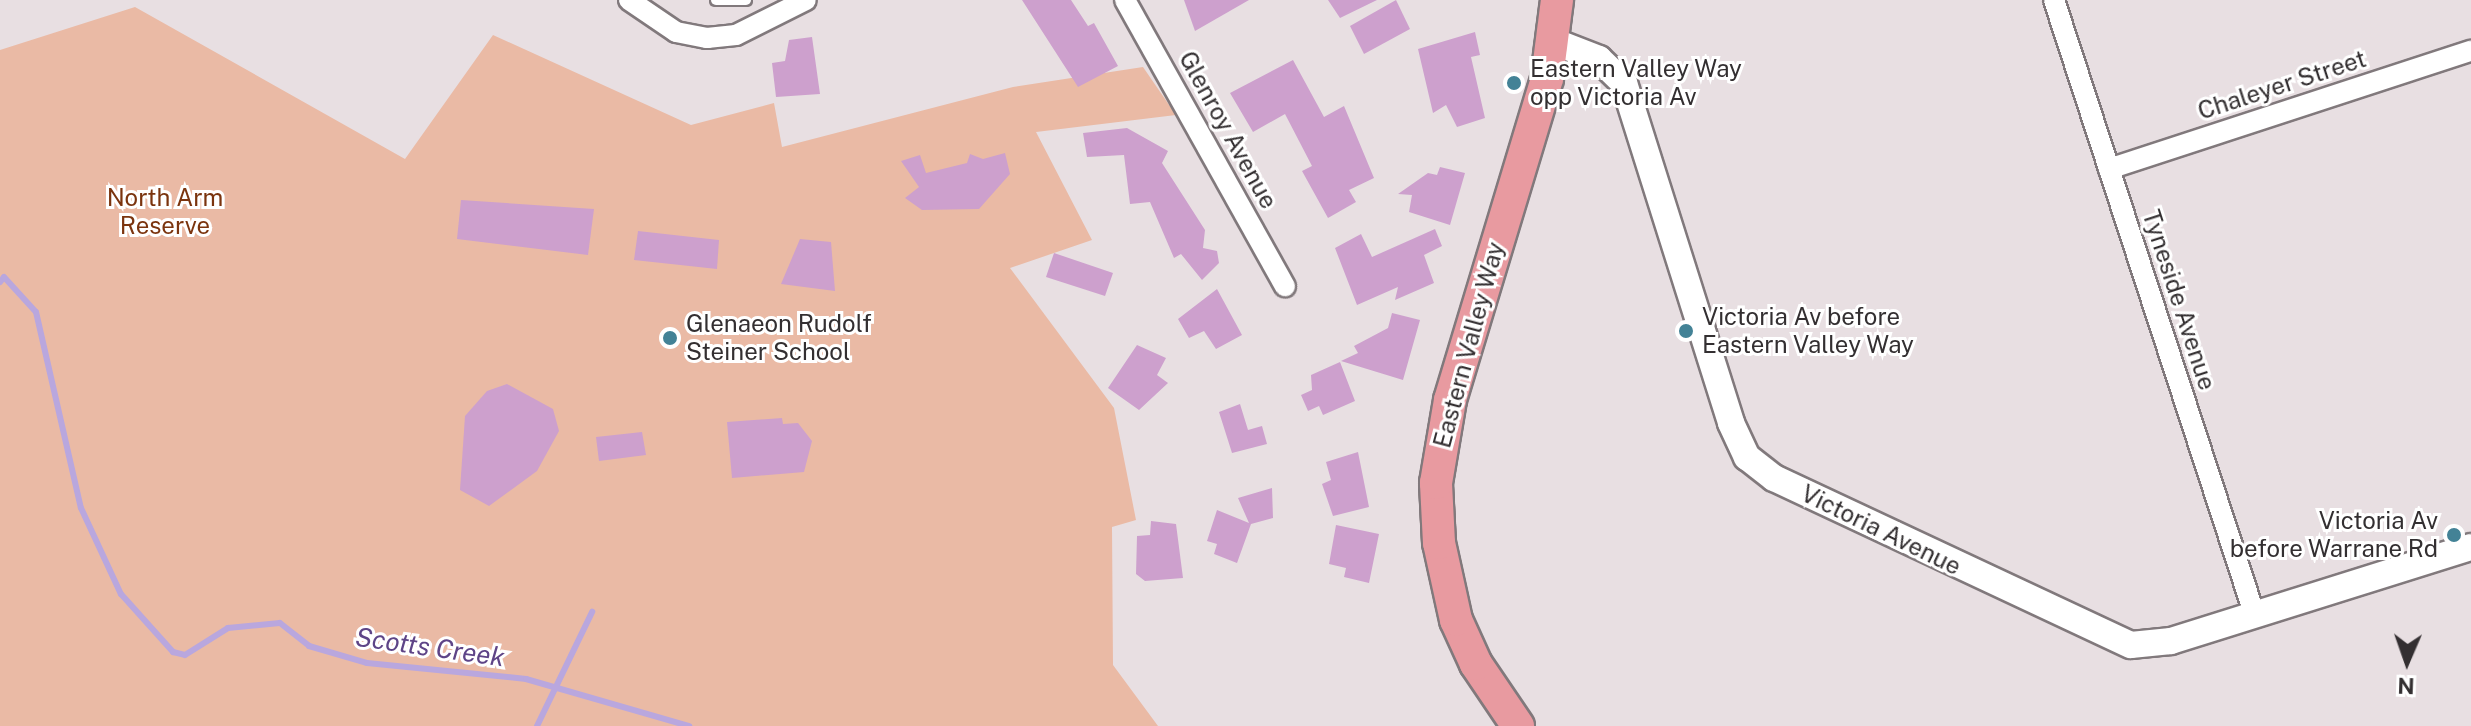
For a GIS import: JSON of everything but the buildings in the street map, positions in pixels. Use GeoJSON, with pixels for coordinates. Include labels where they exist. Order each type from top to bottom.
{"type":"FeatureCollection","features":[{"type":"Feature","properties":{"kind":"main road","name":"Eastern Valley Way"},"geometry":{"type":"LineString","coordinates":[[1518,726],[1476,664],[1456,620],[1439,543],[1436,483],[1450,400],[1555,42],[1557,0]]}},
{"type":"Feature","properties":{"kind":"street"},"geometry":{"type":"LineString","coordinates":[[629,0],[676,32],[707,38],[736,35],[806,0]]}},
{"type":"Feature","properties":{"kind":"street","name":"Glenroy Avenue"},"geometry":{"type":"LineString","coordinates":[[1125,0],[1285,286]]}},
{"type":"Feature","properties":{"kind":"street","name":"Tyneside Avenue"},"geometry":{"type":"LineString","coordinates":[[2054,0],[2255,616]]}},
{"type":"Feature","properties":{"kind":"street","name":"Victoria Avenue"},"geometry":{"type":"LineString","coordinates":[[1555,42],[1599,59],[1624,83],[1731,423],[1759,469],[2118,642],[2158,644],[2471,547]]}},
{"type":"Feature","properties":{"kind":"street","name":"Chaleyer Street"},"geometry":{"type":"LineString","coordinates":[[2109,169],[2471,51]]}},
{"type":"Feature","properties":{"kind":"lane"},"geometry":{"type":"LineString","coordinates":[[716,0],[746,0]]}},
{"type":"Feature","properties":{"kind":"green space","name":"Glenaeon Rudolf Steiner School"},"geometry":{"type":"Polygon","coordinates":[[[135,7],[405,159],[493,35],[691,125],[774,103],[782,147],[1013,87],[1143,67],[1176,115],[1036,132],[1092,240],[1010,268],[1114,408],[1136,520],[1112,527],[1113,665],[1158,726],[0,726],[0,50],[135,7]]]}},
{"type":"Feature","properties":{"kind":"waterway","name":"Scotts Creek"},"geometry":{"type":"LineString","coordinates":[[0,282],[4,277],[36,312],[81,508],[121,594],[173,652],[185,655],[228,628],[280,623],[309,646],[367,663],[526,679],[689,726]]}},
{"type":"Feature","properties":{"kind":"waterway"},"geometry":{"type":"LineString","coordinates":[[537,726],[592,612]]}},
{"type":"Feature","properties":{"kind":"place","name":"Eastern Valley Way opp Victoria Av"},"geometry":{"type":"Point","coordinates":[1514,83]}},
{"type":"Feature","properties":{"kind":"place","name":"Victoria Av before Eastern Valley Way"},"geometry":{"type":"Point","coordinates":[1686,331]}},
{"type":"Feature","properties":{"kind":"place","name":"Glenaeon Rudolf Steiner School"},"geometry":{"type":"Point","coordinates":[670,338]}},
{"type":"Feature","properties":{"kind":"place","name":"Victoria Av before Warrane Rd"},"geometry":{"type":"Point","coordinates":[2454,535]}},
{"type":"Feature","properties":{"kind":"park label","name":"North Arm Reserve"},"geometry":{"type":"Point","coordinates":[165,212]}}]}
